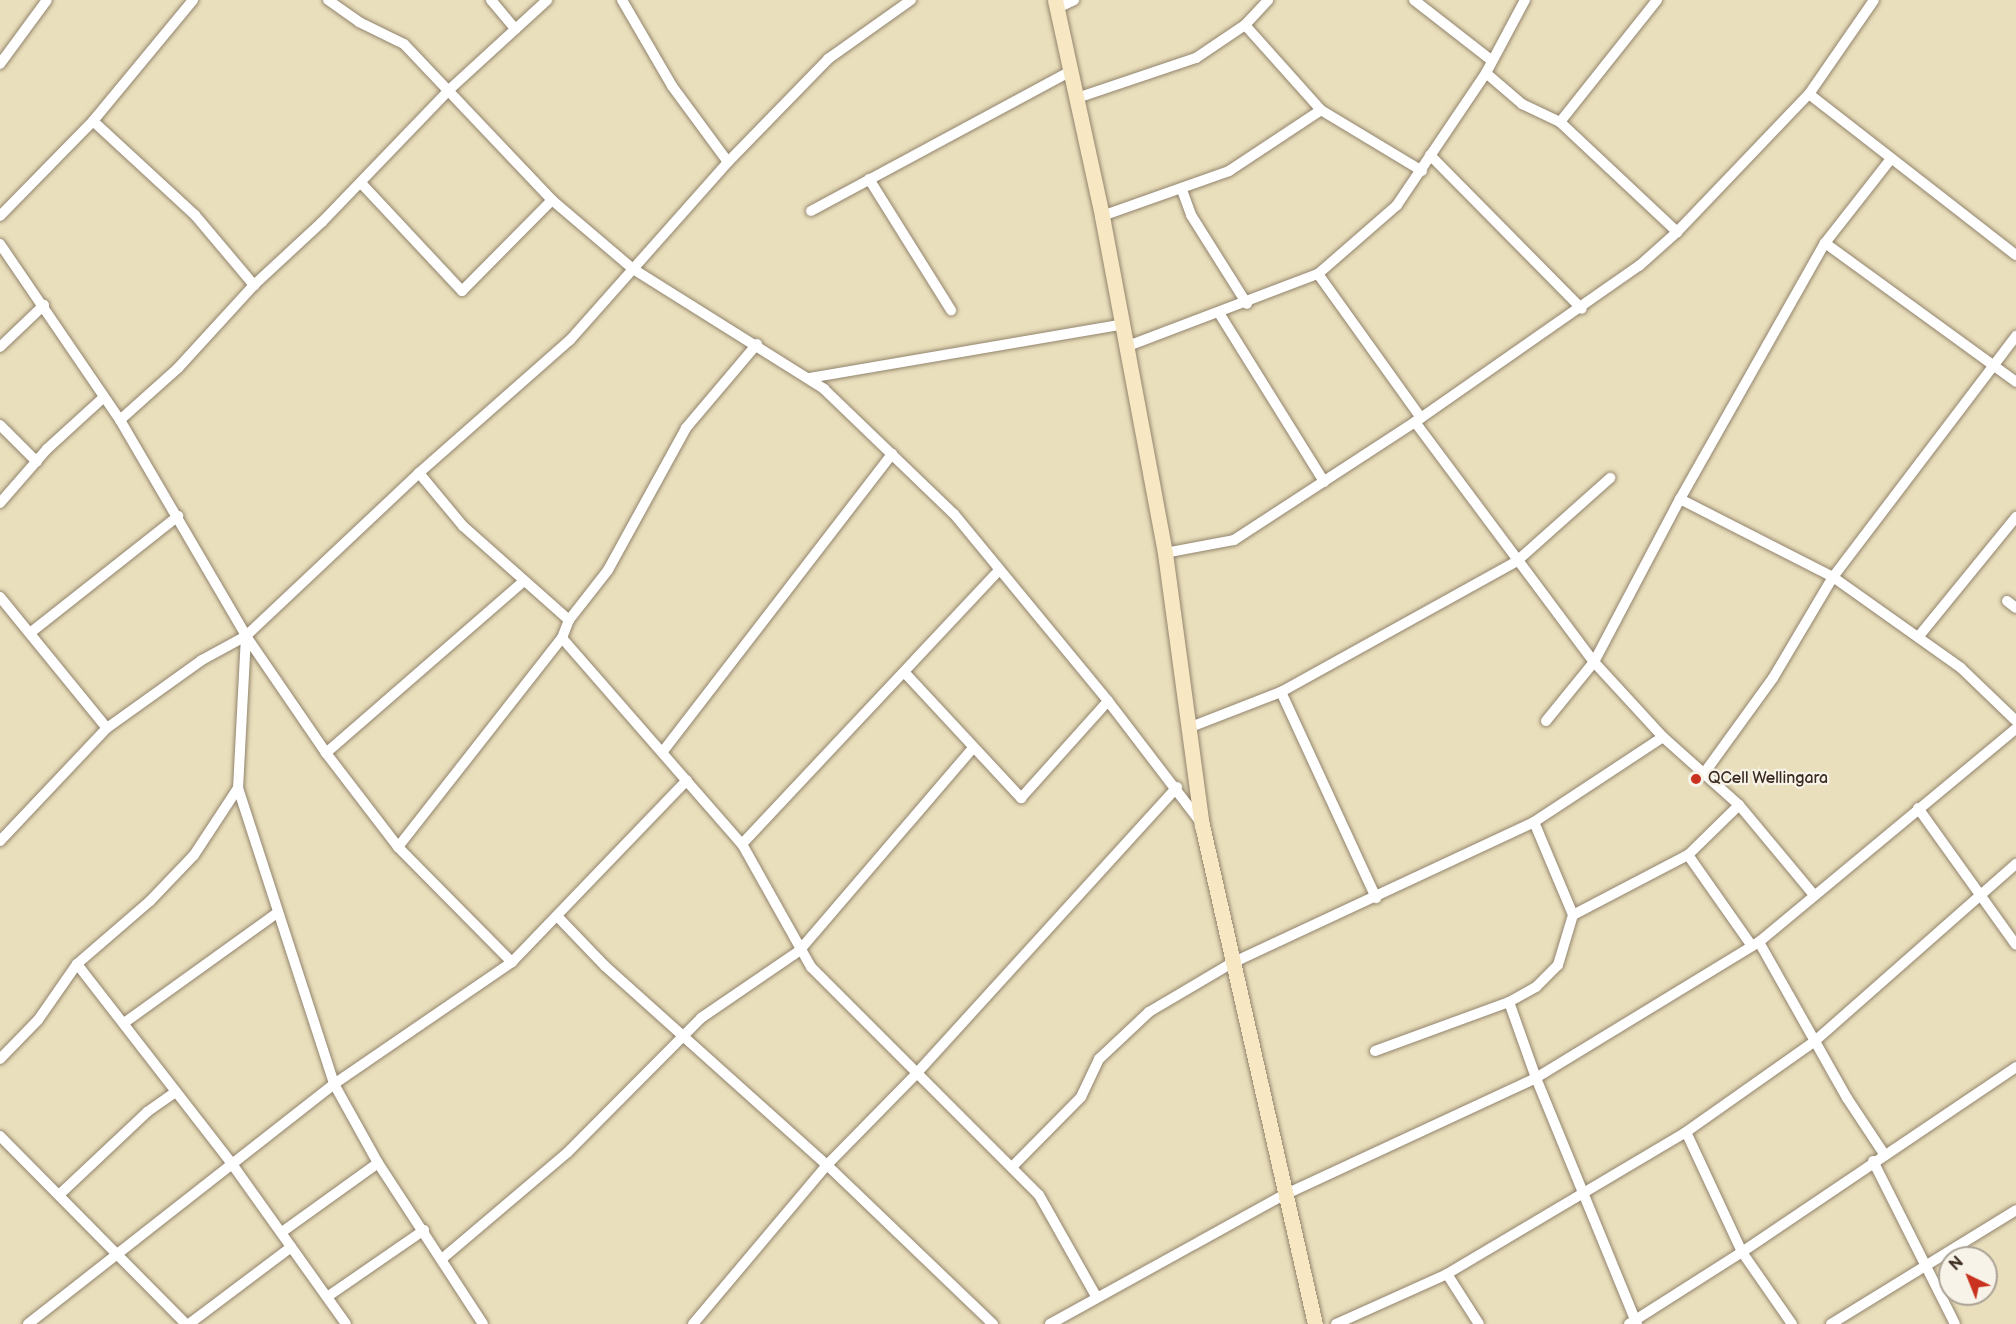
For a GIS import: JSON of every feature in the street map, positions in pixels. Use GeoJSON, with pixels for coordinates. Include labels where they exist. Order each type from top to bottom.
{"type":"FeatureCollection","features":[{"type":"Feature","properties":{"kind":"street"},"geometry":{"type":"LineString","coordinates":[[0,64],[47,0]]}},
{"type":"Feature","properties":{"kind":"street"},"geometry":{"type":"LineString","coordinates":[[0,216],[93,121],[193,0]]}},
{"type":"Feature","properties":{"kind":"street"},"geometry":{"type":"LineString","coordinates":[[328,0],[359,22],[404,44],[450,89],[552,200],[633,269],[809,378],[892,454],[954,514],[1177,787],[1202,825]]}},
{"type":"Feature","properties":{"kind":"street"},"geometry":{"type":"LineString","coordinates":[[491,0],[515,29]]}},
{"type":"Feature","properties":{"kind":"street"},"geometry":{"type":"LineString","coordinates":[[120,420],[178,368],[254,285],[361,183],[450,89],[547,0]]}},
{"type":"Feature","properties":{"kind":"street"},"geometry":{"type":"LineString","coordinates":[[622,0],[672,86],[728,162]]}},
{"type":"Feature","properties":{"kind":"street"},"geometry":{"type":"LineString","coordinates":[[0,841],[106,728],[193,666],[246,636],[419,473],[570,340],[728,162],[828,59],[911,0]]}},
{"type":"Feature","properties":{"kind":"street"},"geometry":{"type":"LineString","coordinates":[[1074,0],[1056,4],[1124,324],[1165,553],[1202,825],[1315,1324]]}},
{"type":"Feature","properties":{"kind":"street"},"geometry":{"type":"LineString","coordinates":[[1077,98],[1196,58],[1245,25],[1268,0]]}},
{"type":"Feature","properties":{"kind":"street"},"geometry":{"type":"LineString","coordinates":[[1414,0],[1491,60]]}},
{"type":"Feature","properties":{"kind":"street"},"geometry":{"type":"LineString","coordinates":[[1128,346],[1247,304],[1318,274],[1397,205],[1486,73],[1525,0]]}},
{"type":"Feature","properties":{"kind":"street"},"geometry":{"type":"LineString","coordinates":[[1165,553],[1234,540],[1582,309],[1677,232],[1809,94],[1874,0]]}},
{"type":"Feature","properties":{"kind":"street"},"geometry":{"type":"LineString","coordinates":[[1560,122],[1652,2]]}},
{"type":"Feature","properties":{"kind":"street"},"geometry":{"type":"LineString","coordinates":[[1245,25],[1321,110],[1422,171]]}},
{"type":"Feature","properties":{"kind":"street"},"geometry":{"type":"LineString","coordinates":[[811,211],[1071,71]]}},
{"type":"Feature","properties":{"kind":"street"},"geometry":{"type":"LineString","coordinates":[[1486,73],[1522,104],[1560,122],[1677,232]]}},
{"type":"Feature","properties":{"kind":"street"},"geometry":{"type":"LineString","coordinates":[[1809,94],[1890,160],[2016,255]]}},
{"type":"Feature","properties":{"kind":"street"},"geometry":{"type":"LineString","coordinates":[[1102,216],[1182,190],[1229,171],[1321,110]]}},
{"type":"Feature","properties":{"kind":"street"},"geometry":{"type":"LineString","coordinates":[[93,121],[195,215],[254,285]]}},
{"type":"Feature","properties":{"kind":"street"},"geometry":{"type":"LineString","coordinates":[[1430,155],[1582,309]]}},
{"type":"Feature","properties":{"kind":"street"},"geometry":{"type":"LineString","coordinates":[[1546,721],[1594,662],[1680,499],[1825,243],[1890,160]]}},
{"type":"Feature","properties":{"kind":"street"},"geometry":{"type":"LineString","coordinates":[[868,179],[951,309]]}},
{"type":"Feature","properties":{"kind":"street"},"geometry":{"type":"LineString","coordinates":[[361,183],[462,291],[552,200]]}},
{"type":"Feature","properties":{"kind":"street"},"geometry":{"type":"LineString","coordinates":[[1182,190],[1191,215],[1247,304]]}},
{"type":"Feature","properties":{"kind":"street"},"geometry":{"type":"LineString","coordinates":[[1825,243],[2016,382]]}},
{"type":"Feature","properties":{"kind":"street"},"geometry":{"type":"LineString","coordinates":[[0,244],[44,305],[120,420],[246,636],[326,753],[398,847],[512,962]]}},
{"type":"Feature","properties":{"kind":"street"},"geometry":{"type":"LineString","coordinates":[[1318,274],[1517,561],[1575,632],[1594,662],[1663,737],[1739,804],[1814,895]]}},
{"type":"Feature","properties":{"kind":"street"},"geometry":{"type":"LineString","coordinates":[[0,347],[44,305]]}},
{"type":"Feature","properties":{"kind":"street"},"geometry":{"type":"LineString","coordinates":[[1219,313],[1324,482]]}},
{"type":"Feature","properties":{"kind":"street"},"geometry":{"type":"LineString","coordinates":[[809,378],[1124,324]]}},
{"type":"Feature","properties":{"kind":"street"},"geometry":{"type":"LineString","coordinates":[[1705,772],[1773,678],[1833,577],[2016,336]]}},
{"type":"Feature","properties":{"kind":"street"},"geometry":{"type":"LineString","coordinates":[[398,847],[562,638],[569,620],[608,570],[686,428],[757,344]]}},
{"type":"Feature","properties":{"kind":"street"},"geometry":{"type":"LineString","coordinates":[[0,504],[38,462],[104,397]]}},
{"type":"Feature","properties":{"kind":"street"},"geometry":{"type":"LineString","coordinates":[[0,425],[38,462]]}},
{"type":"Feature","properties":{"kind":"street"},"geometry":{"type":"LineString","coordinates":[[664,750],[892,454]]}},
{"type":"Feature","properties":{"kind":"street"},"geometry":{"type":"LineString","coordinates":[[419,473],[464,526],[523,582],[569,620]]}},
{"type":"Feature","properties":{"kind":"street"},"geometry":{"type":"LineString","coordinates":[[1188,728],[1281,692],[1517,561],[1610,478]]}},
{"type":"Feature","properties":{"kind":"street"},"geometry":{"type":"LineString","coordinates":[[1680,499],[1833,577],[1961,668],[2016,721]]}},
{"type":"Feature","properties":{"kind":"street"},"geometry":{"type":"LineString","coordinates":[[30,633],[178,516]]}},
{"type":"Feature","properties":{"kind":"street"},"geometry":{"type":"LineString","coordinates":[[1919,636],[2016,517]]}},
{"type":"Feature","properties":{"kind":"street"},"geometry":{"type":"LineString","coordinates":[[742,844],[905,673],[999,570]]}},
{"type":"Feature","properties":{"kind":"street"},"geometry":{"type":"LineString","coordinates":[[326,753],[523,582]]}},
{"type":"Feature","properties":{"kind":"street"},"geometry":{"type":"LineString","coordinates":[[0,597],[106,728]]}},
{"type":"Feature","properties":{"kind":"street"},"geometry":{"type":"LineString","coordinates":[[2007,601],[2016,608]]}},
{"type":"Feature","properties":{"kind":"street"},"geometry":{"type":"LineString","coordinates":[[246,636],[238,788],[334,1084],[378,1163],[443,1258],[482,1323]]}},
{"type":"Feature","properties":{"kind":"street"},"geometry":{"type":"LineString","coordinates":[[562,638],[664,750],[742,844],[799,951],[916,1074],[1012,1167],[1044,1203],[1096,1296]]}},
{"type":"Feature","properties":{"kind":"street"},"geometry":{"type":"LineString","coordinates":[[905,673],[972,748],[1021,798],[1108,701]]}},
{"type":"Feature","properties":{"kind":"street"},"geometry":{"type":"LineString","coordinates":[[1281,692],[1376,898]]}},
{"type":"Feature","properties":{"kind":"street"},"geometry":{"type":"LineString","coordinates":[[1050,1324],[1096,1296],[1284,1195],[1536,1078],[1756,944],[2016,729]]}},
{"type":"Feature","properties":{"kind":"street"},"geometry":{"type":"LineString","coordinates":[[1012,1167],[1081,1097],[1099,1059],[1113,1042],[1149,1012],[1232,963],[1376,898],[1534,822],[1663,737]]}},
{"type":"Feature","properties":{"kind":"street"},"geometry":{"type":"LineString","coordinates":[[443,1258],[567,1153],[701,1018],[799,951],[972,748]]}},
{"type":"Feature","properties":{"kind":"street"},"geometry":{"type":"LineString","coordinates":[[28,1324],[334,1084],[512,962],[687,780]]}},
{"type":"Feature","properties":{"kind":"street"},"geometry":{"type":"LineString","coordinates":[[693,1324],[827,1165],[916,1074],[1177,787]]}},
{"type":"Feature","properties":{"kind":"street"},"geometry":{"type":"LineString","coordinates":[[0,1059],[38,1020],[77,964],[150,901],[194,855],[238,788]]}},
{"type":"Feature","properties":{"kind":"street"},"geometry":{"type":"LineString","coordinates":[[1573,915],[1688,855],[1739,804]]}},
{"type":"Feature","properties":{"kind":"street"},"geometry":{"type":"LineString","coordinates":[[1918,808],[2016,945]]}},
{"type":"Feature","properties":{"kind":"street"},"geometry":{"type":"LineString","coordinates":[[1375,1051],[1509,1002],[1536,987],[1558,965],[1573,915],[1534,822]]}},
{"type":"Feature","properties":{"kind":"street"},"geometry":{"type":"LineString","coordinates":[[1688,855],[1756,944],[1884,1154]]}},
{"type":"Feature","properties":{"kind":"street"},"geometry":{"type":"LineString","coordinates":[[1336,1324],[1447,1274],[1686,1131],[1815,1041],[2016,864]]}},
{"type":"Feature","properties":{"kind":"street"},"geometry":{"type":"LineString","coordinates":[[124,1023],[277,913]]}},
{"type":"Feature","properties":{"kind":"street"},"geometry":{"type":"LineString","coordinates":[[557,916],[682,1036],[827,1165],[993,1324]]}},
{"type":"Feature","properties":{"kind":"street"},"geometry":{"type":"LineString","coordinates":[[77,964],[232,1164],[346,1324]]}},
{"type":"Feature","properties":{"kind":"street"},"geometry":{"type":"LineString","coordinates":[[1509,1002],[1536,1078],[1585,1193],[1634,1323],[2016,1067]]}},
{"type":"Feature","properties":{"kind":"street"},"geometry":{"type":"LineString","coordinates":[[59,1195],[147,1112],[176,1092]]}},
{"type":"Feature","properties":{"kind":"street"},"geometry":{"type":"LineString","coordinates":[[1686,1131],[1742,1252],[1792,1324]]}},
{"type":"Feature","properties":{"kind":"street"},"geometry":{"type":"LineString","coordinates":[[0,1136],[187,1324],[291,1247]]}},
{"type":"Feature","properties":{"kind":"street"},"geometry":{"type":"LineString","coordinates":[[1874,1161],[1954,1324]]}},
{"type":"Feature","properties":{"kind":"street"},"geometry":{"type":"LineString","coordinates":[[282,1232],[378,1163]]}},
{"type":"Feature","properties":{"kind":"street"},"geometry":{"type":"LineString","coordinates":[[1831,1324],[1928,1267],[2016,1210]]}},
{"type":"Feature","properties":{"kind":"street"},"geometry":{"type":"LineString","coordinates":[[327,1297],[424,1230]]}},
{"type":"Feature","properties":{"kind":"street"},"geometry":{"type":"LineString","coordinates":[[1447,1274],[1479,1324]]}},
{"type":"Feature","properties":{"kind":"place","name":"QCell Wellingara"},"geometry":{"type":"Point","coordinates":[1696,779]}}]}
